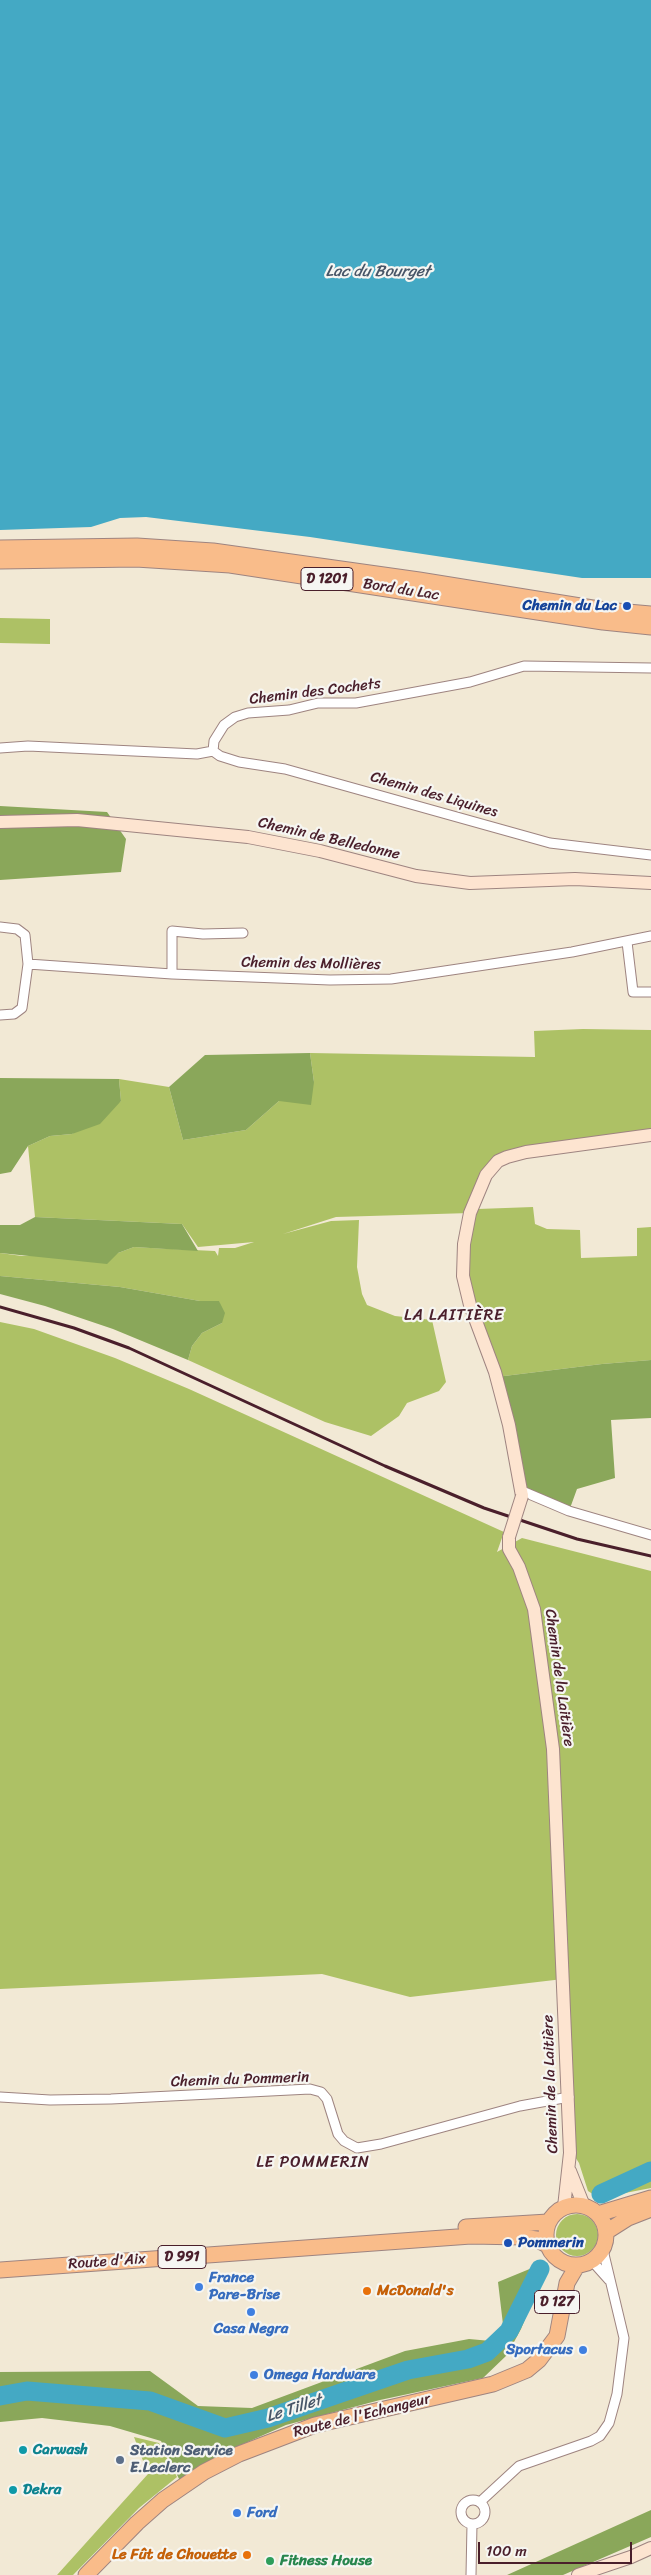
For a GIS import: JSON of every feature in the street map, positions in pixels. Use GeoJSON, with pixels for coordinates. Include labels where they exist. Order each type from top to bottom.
{"type":"FeatureCollection","features":[{"type":"Feature","properties":{"kind":"main road","name":"Bord du Lac"},"geometry":{"type":"LineString","coordinates":[[0,548],[137,546],[213,551],[420,580],[605,610],[651,614]]}},
{"type":"Feature","properties":{"kind":"main road","name":"Bord du Lac"},"geometry":{"type":"LineString","coordinates":[[0,561],[136,559],[230,565],[603,622],[651,627]]}},
{"type":"Feature","properties":{"kind":"main road","name":"Chemin de Belledonne"},"geometry":{"type":"LineString","coordinates":[[0,822],[77,820],[248,837],[320,851],[416,876],[470,882],[575,878],[651,883]]}},
{"type":"Feature","properties":{"kind":"main road"},"geometry":{"type":"LineString","coordinates":[[522,1494],[496,1378],[470,1305],[463,1276],[464,1244],[470,1213],[486,1175],[498,1161],[513,1154],[651,1135]]}},
{"type":"Feature","properties":{"kind":"main road","name":"Chemin de la Laitière"},"geometry":{"type":"LineString","coordinates":[[522,1494],[509,1537],[510,1549],[519,1567],[534,1609],[552,1749],[569,2097],[569,2168],[564,2207]]}},
{"type":"Feature","properties":{"kind":"main road","name":"Chemin de la Laitière"},"geometry":{"type":"LineString","coordinates":[[569,2168],[584,2206]]}},
{"type":"Feature","properties":{"kind":"main road"},"geometry":{"type":"LineString","coordinates":[[598,2214],[651,2198]]}},
{"type":"Feature","properties":{"kind":"main road"},"geometry":{"type":"LineString","coordinates":[[584,2206],[598,2214],[606,2232],[603,2250],[584,2263],[557,2258],[547,2244],[548,2222],[557,2211],[564,2207],[584,2206]]}},
{"type":"Feature","properties":{"kind":"main road"},"geometry":{"type":"LineString","coordinates":[[606,2232],[628,2218],[651,2209]]}},
{"type":"Feature","properties":{"kind":"main road","name":"Route d'Aix"},"geometry":{"type":"LineString","coordinates":[[363,2243],[471,2226],[548,2222]]}},
{"type":"Feature","properties":{"kind":"main road","name":"Route d'Aix"},"geometry":{"type":"LineString","coordinates":[[0,2270],[363,2243],[488,2236],[530,2238],[547,2244]]}},
{"type":"Feature","properties":{"kind":"main road","name":"D 127"},"geometry":{"type":"LineString","coordinates":[[550,2345],[558,2294],[557,2258]]}},
{"type":"Feature","properties":{"kind":"main road","name":"Route de l'Echangeur"},"geometry":{"type":"LineString","coordinates":[[86,2575],[132,2527],[162,2500],[204,2472],[230,2458],[279,2437],[322,2423],[508,2380],[534,2364],[550,2345],[560,2327],[567,2283],[584,2263]]}},
{"type":"Feature","properties":{"kind":"main road"},"geometry":{"type":"LineString","coordinates":[[599,2575],[651,2548]]}},
{"type":"Feature","properties":{"kind":"main road"},"geometry":{"type":"LineString","coordinates":[[578,2575],[631,2558]]}},
{"type":"Feature","properties":{"kind":"street","name":"Chemin des Cochets"},"geometry":{"type":"LineString","coordinates":[[212,751],[214,741],[224,725],[235,717],[248,713],[289,710],[318,703],[356,703],[462,683],[524,666],[651,668]]}},
{"type":"Feature","properties":{"kind":"street"},"geometry":{"type":"LineString","coordinates":[[0,748],[28,746],[197,754],[212,751]]}},
{"type":"Feature","properties":{"kind":"street","name":"Chemin des Liquines"},"geometry":{"type":"LineString","coordinates":[[212,751],[220,756],[239,762],[284,768],[550,843],[651,855]]}},
{"type":"Feature","properties":{"kind":"street"},"geometry":{"type":"LineString","coordinates":[[0,927],[17,929],[25,935],[28,964],[22,1008],[14,1014],[0,1015]]}},
{"type":"Feature","properties":{"kind":"street"},"geometry":{"type":"LineString","coordinates":[[172,974],[172,931],[203,934],[243,933]]}},
{"type":"Feature","properties":{"kind":"street","name":"Chemin des Mollières"},"geometry":{"type":"LineString","coordinates":[[28,964],[172,974],[330,980],[391,978],[572,952],[651,936]]}},
{"type":"Feature","properties":{"kind":"street"},"geometry":{"type":"LineString","coordinates":[[627,942],[633,992],[651,992]]}},
{"type":"Feature","properties":{"kind":"street"},"geometry":{"type":"LineString","coordinates":[[522,1494],[570,1511],[651,1535]]}},
{"type":"Feature","properties":{"kind":"street","name":"Chemin du Pommerin"},"geometry":{"type":"LineString","coordinates":[[0,2098],[50,2100],[111,2099],[310,2089],[321,2092],[328,2098],[338,2134],[344,2141],[356,2148],[381,2144],[520,2106],[569,2097]]}},
{"type":"Feature","properties":{"kind":"street"},"geometry":{"type":"LineString","coordinates":[[480,2502],[485,2509],[485,2516],[480,2523],[472,2524],[463,2518],[462,2508],[470,2501],[480,2502],[519,2466],[591,2441],[600,2436],[609,2423],[617,2394],[624,2338],[603,2250]]}},
{"type":"Feature","properties":{"kind":"street"},"geometry":{"type":"LineString","coordinates":[[584,2263],[610,2282]]}},
{"type":"Feature","properties":{"kind":"street"},"geometry":{"type":"LineString","coordinates":[[472,2524],[472,2575]]}},
{"type":"Feature","properties":{"kind":"green space"},"geometry":{"type":"Polygon","coordinates":[[[0,618],[50,619],[50,644],[0,643],[0,618]]]}},
{"type":"Feature","properties":{"kind":"green space"},"geometry":{"type":"Polygon","coordinates":[[[0,806],[107,812],[126,839],[121,872],[0,880],[0,806]]]}},
{"type":"Feature","properties":{"kind":"green space"},"geometry":{"type":"Polygon","coordinates":[[[583,1029],[651,1030],[651,1135],[505,1153],[491,1168],[478,1209],[533,1207],[535,1224],[547,1229],[580,1230],[581,1258],[637,1256],[637,1228],[651,1227],[651,1360],[496,1377],[463,1276],[470,1213],[336,1217],[283,1234],[331,1221],[359,1220],[357,1267],[362,1294],[367,1305],[395,1316],[432,1320],[446,1382],[439,1391],[407,1403],[399,1416],[371,1436],[325,1422],[188,1360],[192,1346],[202,1333],[222,1323],[219,1301],[200,1301],[120,1287],[0,1276],[0,1253],[22,1256],[118,1253],[134,1247],[215,1251],[218,1256],[219,1248],[235,1248],[254,1242],[198,1247],[182,1224],[35,1217],[28,1146],[50,1136],[72,1134],[121,1101],[119,1079],[169,1087],[183,1140],[246,1130],[279,1101],[314,1082],[310,1053],[535,1057],[534,1031],[583,1029]]]}},
{"type":"Feature","properties":{"kind":"green space"},"geometry":{"type":"Polygon","coordinates":[[[310,1053],[314,1082],[311,1105],[279,1101],[246,1130],[183,1140],[169,1087],[205,1055],[310,1053]]]}},
{"type":"Feature","properties":{"kind":"green space"},"geometry":{"type":"Polygon","coordinates":[[[0,1078],[119,1079],[121,1101],[100,1124],[72,1134],[50,1136],[28,1146],[11,1172],[0,1174],[0,1078]]]}},
{"type":"Feature","properties":{"kind":"green space"},"geometry":{"type":"Polygon","coordinates":[[[35,1217],[182,1224],[198,1251],[134,1247],[118,1253],[107,1264],[0,1253],[0,1225],[20,1225],[35,1217]]]}},
{"type":"Feature","properties":{"kind":"green space"},"geometry":{"type":"Polygon","coordinates":[[[0,1276],[120,1287],[200,1301],[219,1301],[225,1313],[222,1323],[202,1333],[192,1346],[188,1360],[113,1329],[45,1306],[0,1294],[0,1276]]]}},
{"type":"Feature","properties":{"kind":"green space"},"geometry":{"type":"Polygon","coordinates":[[[0,1322],[34,1329],[115,1358],[189,1389],[504,1532],[497,1552],[522,1538],[651,1571],[651,2188],[599,2198],[588,2191],[579,2163],[570,2149],[563,1979],[410,1997],[322,1974],[0,1989],[0,1322]]]}},
{"type":"Feature","properties":{"kind":"green space"},"geometry":{"type":"Polygon","coordinates":[[[651,1360],[651,1418],[611,1420],[615,1478],[577,1489],[569,1511],[522,1491],[496,1377],[651,1360]]]}},
{"type":"Feature","properties":{"kind":"green space"},"geometry":{"type":"Polygon","coordinates":[[[581,2214],[589,2217],[595,2223],[598,2235],[595,2247],[589,2253],[573,2256],[565,2253],[559,2247],[556,2231],[559,2223],[565,2217],[581,2214]]]}},
{"type":"Feature","properties":{"kind":"green space"},"geometry":{"type":"Polygon","coordinates":[[[532,2268],[542,2278],[521,2329],[507,2355],[483,2378],[380,2400],[286,2425],[223,2453],[180,2481],[161,2441],[110,2426],[42,2418],[0,2422],[0,2372],[150,2371],[198,2406],[252,2408],[405,2351],[469,2339],[491,2341],[504,2333],[498,2282],[532,2268]]]}},
{"type":"Feature","properties":{"kind":"green space"},"geometry":{"type":"Polygon","coordinates":[[[134,2437],[159,2443],[177,2477],[139,2508],[73,2575],[57,2575],[148,2474],[134,2437]]]}},
{"type":"Feature","properties":{"kind":"green space"},"geometry":{"type":"Polygon","coordinates":[[[651,2510],[651,2537],[563,2575],[507,2575],[651,2510]]]}},
{"type":"Feature","properties":{"kind":"water","name":"Lac du Bourget"},"geometry":{"type":"Polygon","coordinates":[[[0,0],[651,0],[651,578],[582,578],[310,537],[146,517],[120,518],[91,527],[0,530],[0,0]]]}},
{"type":"Feature","properties":{"kind":"waterway","name":"Le Tillet"},"geometry":{"type":"LineString","coordinates":[[601,2194],[651,2171]]}},
{"type":"Feature","properties":{"kind":"waterway","name":"Le Tillet"},"geometry":{"type":"LineString","coordinates":[[0,2396],[27,2391],[150,2401],[225,2428],[268,2418],[408,2370],[468,2359],[487,2352],[509,2331],[540,2269]]}},
{"type":"Feature","properties":{"kind":"railway"},"geometry":{"type":"LineString","coordinates":[[0,1307],[74,1328],[129,1348],[385,1466],[484,1508],[577,1539],[651,1556]]}},
{"type":"Feature","properties":{"kind":"place","name":"Chemin du Lac"},"geometry":{"type":"Point","coordinates":[627,606]}},
{"type":"Feature","properties":{"kind":"place","name":"Pommerin"},"geometry":{"type":"Point","coordinates":[508,2243]}},
{"type":"Feature","properties":{"kind":"place","name":"France Pare-Brise"},"geometry":{"type":"Point","coordinates":[199,2287]}},
{"type":"Feature","properties":{"kind":"place","name":"McDonald's"},"geometry":{"type":"Point","coordinates":[367,2291]}},
{"type":"Feature","properties":{"kind":"place","name":"Casa Negra"},"geometry":{"type":"Point","coordinates":[251,2312]}},
{"type":"Feature","properties":{"kind":"place","name":"Sportacus"},"geometry":{"type":"Point","coordinates":[583,2350]}},
{"type":"Feature","properties":{"kind":"place","name":"Omega Hardware"},"geometry":{"type":"Point","coordinates":[254,2375]}},
{"type":"Feature","properties":{"kind":"place","name":"Carwash"},"geometry":{"type":"Point","coordinates":[23,2450]}},
{"type":"Feature","properties":{"kind":"place","name":"Station Service E.Leclerc"},"geometry":{"type":"Point","coordinates":[120,2460]}},
{"type":"Feature","properties":{"kind":"place","name":"Dekra"},"geometry":{"type":"Point","coordinates":[13,2490]}},
{"type":"Feature","properties":{"kind":"place","name":"Ford"},"geometry":{"type":"Point","coordinates":[237,2513]}},
{"type":"Feature","properties":{"kind":"place","name":"Le Fût de Chouette"},"geometry":{"type":"Point","coordinates":[247,2555]}},
{"type":"Feature","properties":{"kind":"place","name":"Fitness House"},"geometry":{"type":"Point","coordinates":[270,2561]}},
{"type":"Feature","properties":{"kind":"district","name":"LA LAITIÈRE"},"geometry":{"type":"Point","coordinates":[454,1316]}},
{"type":"Feature","properties":{"kind":"district","name":"LE POMMERIN"},"geometry":{"type":"Point","coordinates":[313,2163]}}]}
